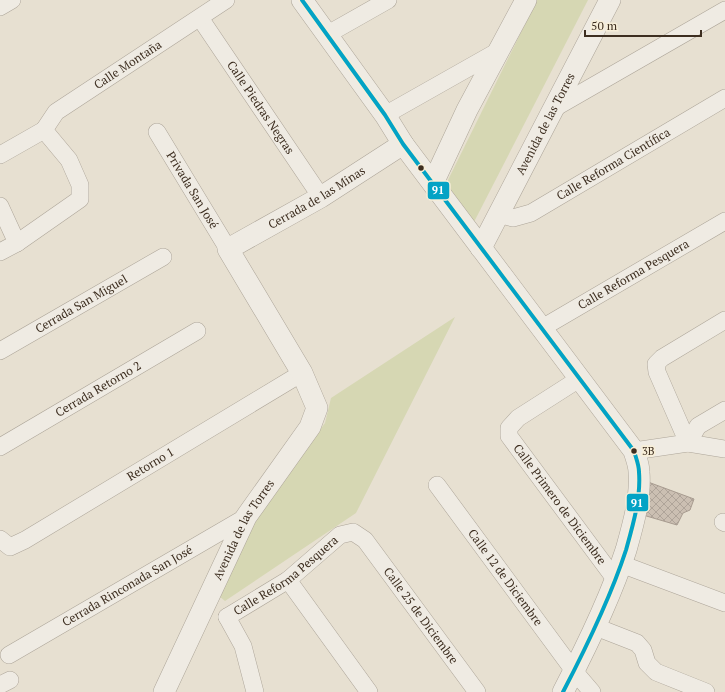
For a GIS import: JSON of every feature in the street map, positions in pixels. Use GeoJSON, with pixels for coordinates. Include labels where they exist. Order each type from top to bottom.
{"type":"FeatureCollection","features":[{"type":"Feature","properties":{"kind":"street"},"geometry":{"type":"LineString","coordinates":[[0,7],[12,0]]}},
{"type":"Feature","properties":{"kind":"street","name":"Calle Montaña"},"geometry":{"type":"LineString","coordinates":[[44,130],[56,112],[226,0]]}},
{"type":"Feature","properties":{"kind":"street"},"geometry":{"type":"LineString","coordinates":[[302,0],[385,115],[403,144],[634,451],[639,472],[638,500],[631,532],[618,572],[596,627],[563,692]]}},
{"type":"Feature","properties":{"kind":"street"},"geometry":{"type":"LineString","coordinates":[[328,34],[388,0]]}},
{"type":"Feature","properties":{"kind":"street"},"geometry":{"type":"LineString","coordinates":[[433,183],[467,110],[526,0]]}},
{"type":"Feature","properties":{"kind":"street","name":"Avenida de las Torres"},"geometry":{"type":"LineString","coordinates":[[481,248],[610,0]]}},
{"type":"Feature","properties":{"kind":"street"},"geometry":{"type":"LineString","coordinates":[[553,109],[725,10]]}},
{"type":"Feature","properties":{"kind":"street","name":"Calle Piedras Negras"},"geometry":{"type":"LineString","coordinates":[[200,18],[321,197]]}},
{"type":"Feature","properties":{"kind":"street"},"geometry":{"type":"LineString","coordinates":[[385,115],[500,50]]}},
{"type":"Feature","properties":{"kind":"street","name":"Calle Reforma Científica"},"geometry":{"type":"LineString","coordinates":[[498,214],[513,218],[531,213],[725,98]]}},
{"type":"Feature","properties":{"kind":"street"},"geometry":{"type":"LineString","coordinates":[[0,155],[44,130],[69,160],[80,185],[80,199],[17,243],[0,252]]}},
{"type":"Feature","properties":{"kind":"street","name":"Privada San José"},"geometry":{"type":"LineString","coordinates":[[157,132],[228,249]]}},
{"type":"Feature","properties":{"kind":"street","name":"Cerrada de las Minas"},"geometry":{"type":"LineString","coordinates":[[228,249],[321,197],[403,144]]}},
{"type":"Feature","properties":{"kind":"street"},"geometry":{"type":"LineString","coordinates":[[0,206],[17,243]]}},
{"type":"Feature","properties":{"kind":"street","name":"Calle Reforma Pesquera"},"geometry":{"type":"LineString","coordinates":[[542,328],[725,221]]}},
{"type":"Feature","properties":{"kind":"street"},"geometry":{"type":"LineString","coordinates":[[228,249],[302,373]]}},
{"type":"Feature","properties":{"kind":"street","name":"Cerrada San Miguel"},"geometry":{"type":"LineString","coordinates":[[0,350],[164,257]]}},
{"type":"Feature","properties":{"kind":"street"},"geometry":{"type":"LineString","coordinates":[[688,443],[657,372],[656,364],[662,358],[725,320]]}},
{"type":"Feature","properties":{"kind":"street","name":"Cerrada Retorno 2"},"geometry":{"type":"LineString","coordinates":[[0,447],[197,331]]}},
{"type":"Feature","properties":{"kind":"street","name":"Avenida de las Torres"},"geometry":{"type":"LineString","coordinates":[[164,692],[246,517],[310,427],[317,408],[302,373]]}},
{"type":"Feature","properties":{"kind":"street","name":"Retorno 1"},"geometry":{"type":"LineString","coordinates":[[0,540],[10,547],[25,540],[302,373]]}},
{"type":"Feature","properties":{"kind":"street","name":"Calle Primero de Diciembre"},"geometry":{"type":"LineString","coordinates":[[579,379],[518,418],[509,428],[509,436],[618,572]]}},
{"type":"Feature","properties":{"kind":"street"},"geometry":{"type":"LineString","coordinates":[[688,443],[698,426],[725,410]]}},
{"type":"Feature","properties":{"kind":"street"},"geometry":{"type":"LineString","coordinates":[[634,451],[688,443],[725,449]]}},
{"type":"Feature","properties":{"kind":"street","name":"Calle 12 de Diciembre"},"geometry":{"type":"LineString","coordinates":[[437,485],[574,671],[592,692]]}},
{"type":"Feature","properties":{"kind":"street","name":"Cerrada Rinconada San José"},"geometry":{"type":"LineString","coordinates":[[9,655],[246,517]]}},
{"type":"Feature","properties":{"kind":"street","name":"Calle Reforma Pesquera"},"geometry":{"type":"LineString","coordinates":[[227,617],[288,580],[340,535],[352,532],[365,540]]}},
{"type":"Feature","properties":{"kind":"street","name":"Calle 25 de Diciembre"},"geometry":{"type":"LineString","coordinates":[[365,540],[478,692]]}},
{"type":"Feature","properties":{"kind":"street"},"geometry":{"type":"LineString","coordinates":[[618,572],[725,603]]}},
{"type":"Feature","properties":{"kind":"street"},"geometry":{"type":"LineString","coordinates":[[288,580],[369,692]]}},
{"type":"Feature","properties":{"kind":"street"},"geometry":{"type":"LineString","coordinates":[[200,614],[227,617],[243,646],[256,692]]}},
{"type":"Feature","properties":{"kind":"street"},"geometry":{"type":"LineString","coordinates":[[596,627],[637,643],[643,650],[646,663],[656,672],[706,692]]}},
{"type":"Feature","properties":{"kind":"green space"},"geometry":{"type":"Polygon","coordinates":[[[537,0],[588,0],[474,222],[446,184],[537,0]]]}},
{"type":"Feature","properties":{"kind":"green space"},"geometry":{"type":"Polygon","coordinates":[[[455,317],[356,513],[225,601],[214,592],[245,531],[325,423],[331,398],[455,317]]]}},
{"type":"Feature","properties":{"kind":"building"},"geometry":{"type":"Polygon","coordinates":[[[648,482],[694,499],[690,510],[683,513],[677,525],[643,515],[648,482]]]}},
{"type":"Feature","properties":{"kind":"transit line","name":"91"},"geometry":{"type":"LineString","coordinates":[[302,0],[385,115],[403,144],[634,451],[639,469],[639,492],[636,511],[626,550],[598,622],[563,692]]}},
{"type":"Feature","properties":{"kind":"place","name":"3B"},"geometry":{"type":"Point","coordinates":[634,451]}}]}
